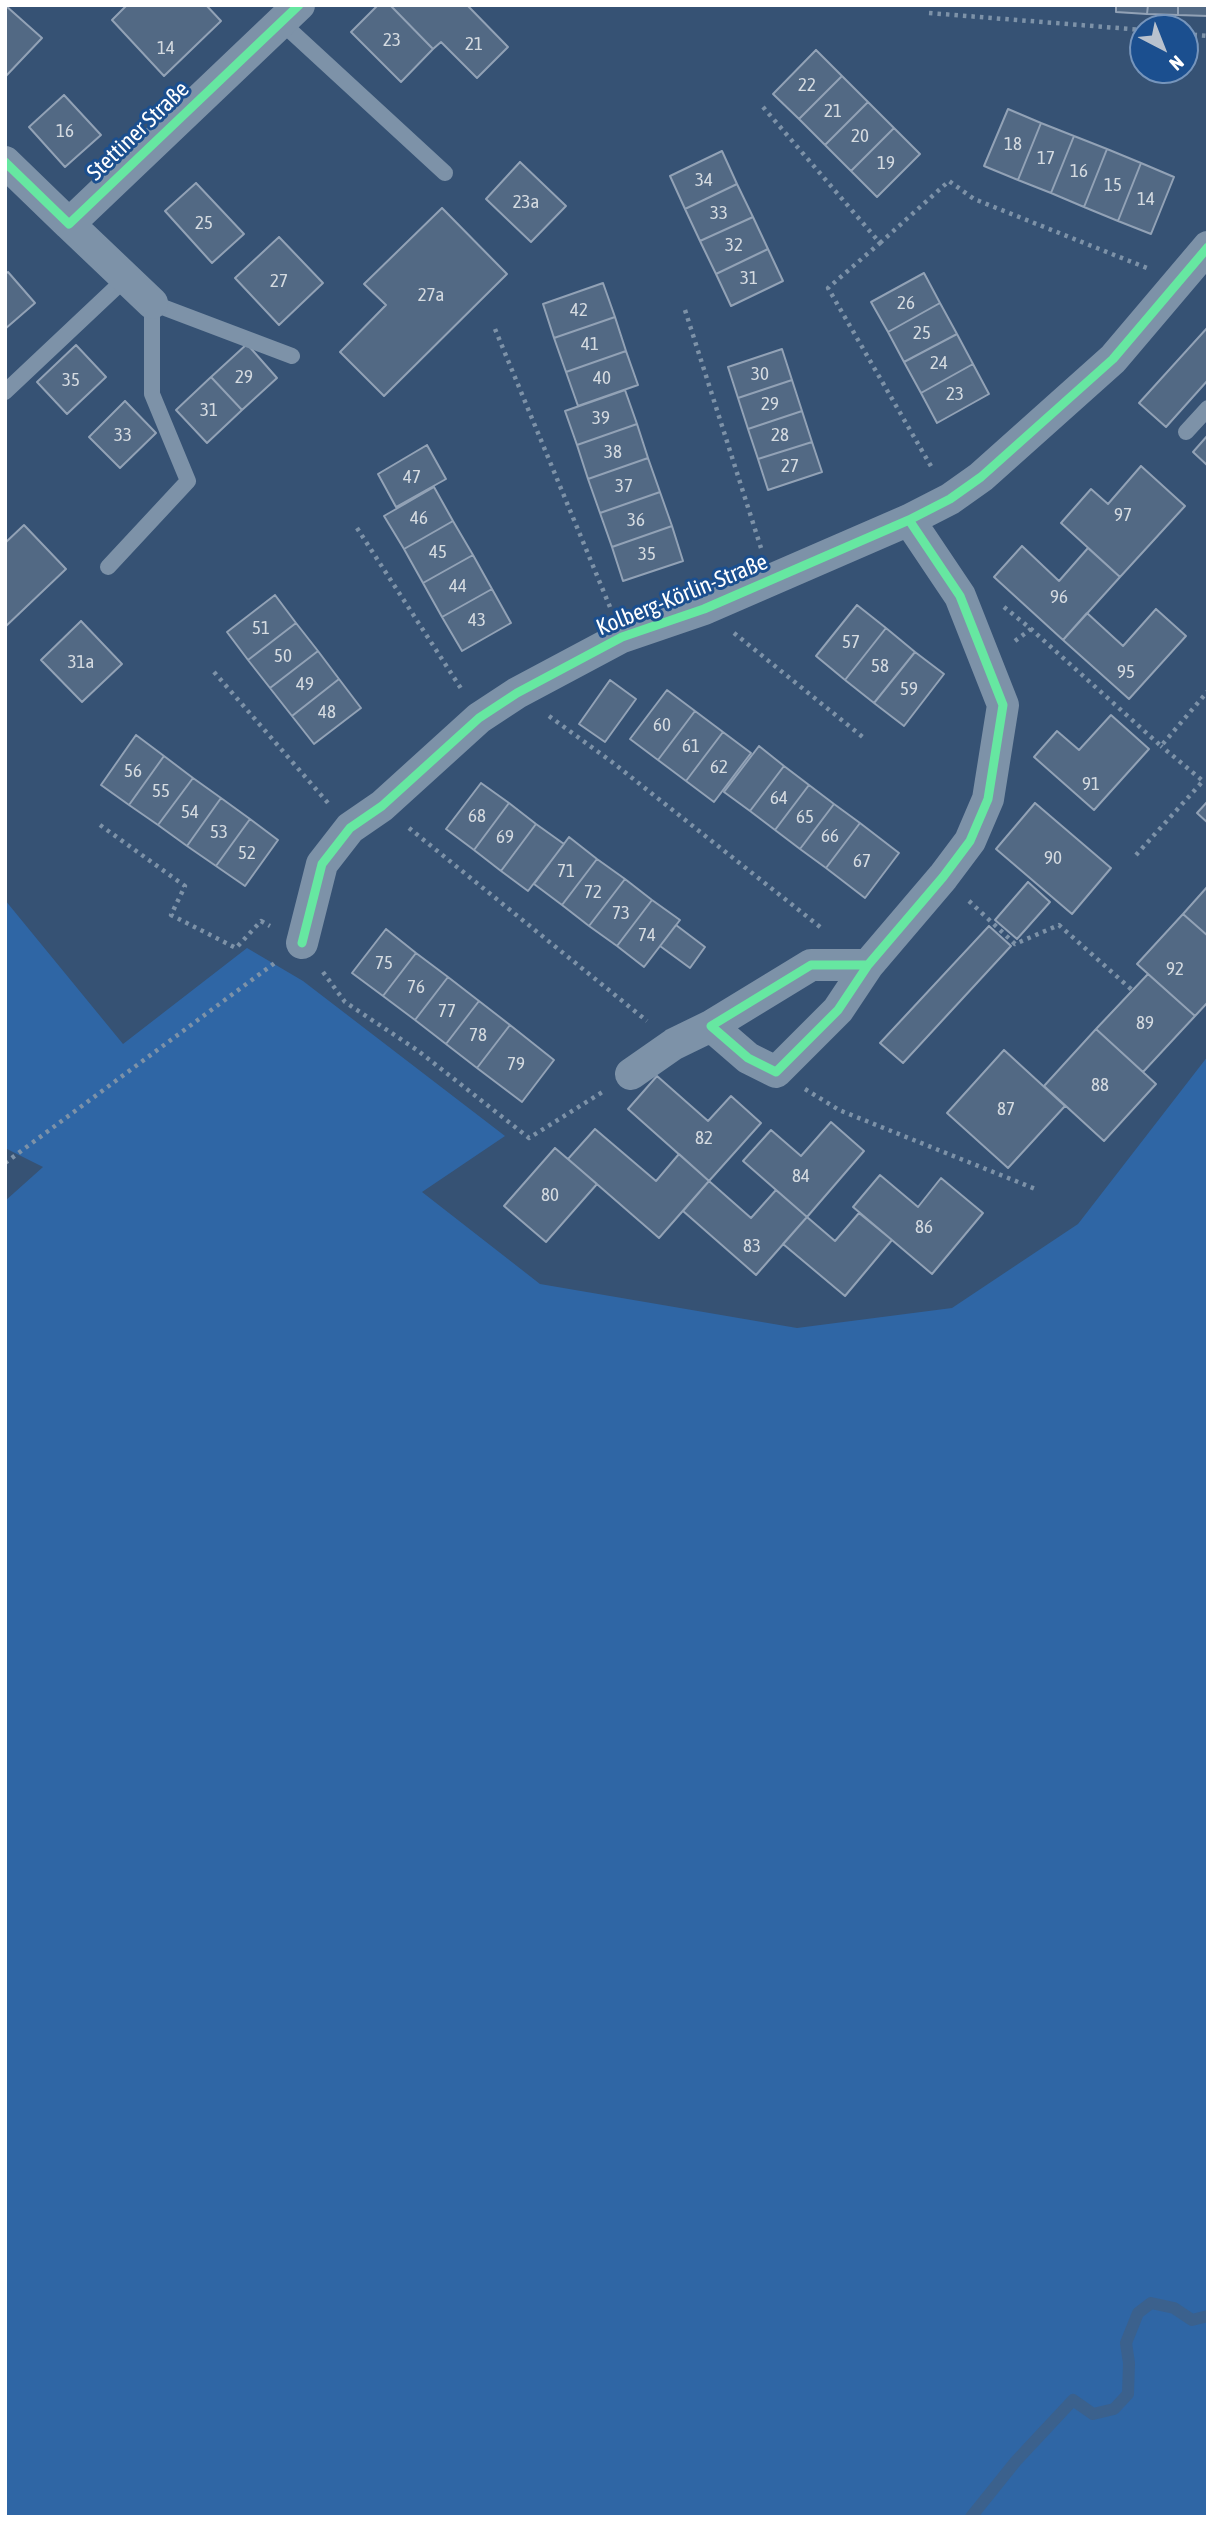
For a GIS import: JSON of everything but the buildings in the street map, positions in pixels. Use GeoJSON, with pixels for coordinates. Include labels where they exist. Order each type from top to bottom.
{"type":"FeatureCollection","features":[{"type":"Feature","properties":{"kind":"street","name":"Stettiner Straße"},"geometry":{"type":"LineString","coordinates":[[69,224],[290,13]]}},
{"type":"Feature","properties":{"kind":"street"},"geometry":{"type":"LineString","coordinates":[[5,162],[152,303]]}},
{"type":"Feature","properties":{"kind":"street","name":"Kolberg-Körlin-Straße"},"geometry":{"type":"LineString","coordinates":[[302,943],[322,864],[349,828],[382,806],[479,718],[517,693],[622,637],[704,609],[909,520],[950,499],[981,477],[1114,359],[1208,247]]}},
{"type":"Feature","properties":{"kind":"street"},"geometry":{"type":"LineString","coordinates":[[711,1026],[748,1058],[776,1072],[838,1010],[868,965],[943,877],[970,841],[988,799],[1003,705],[960,596],[909,520]]}},
{"type":"Feature","properties":{"kind":"street"},"geometry":{"type":"LineString","coordinates":[[631,1074],[674,1044],[711,1026],[811,965],[868,965]]}},
{"type":"Feature","properties":{"kind":"lane"},"geometry":{"type":"LineString","coordinates":[[290,13],[445,173]]}},
{"type":"Feature","properties":{"kind":"lane"},"geometry":{"type":"LineString","coordinates":[[5,392],[126,278]]}},
{"type":"Feature","properties":{"kind":"lane"},"geometry":{"type":"LineString","coordinates":[[108,568],[188,481],[152,394],[152,303],[292,356]]}},
{"type":"Feature","properties":{"kind":"lane"},"geometry":{"type":"LineString","coordinates":[[1186,432],[1208,408]]}},
{"type":"Feature","properties":{"kind":"path"},"geometry":{"type":"LineString","coordinates":[[929,13],[1129,29]]}},
{"type":"Feature","properties":{"kind":"path"},"geometry":{"type":"LineString","coordinates":[[763,107],[880,243]]}},
{"type":"Feature","properties":{"kind":"path"},"geometry":{"type":"LineString","coordinates":[[950,499],[828,288],[949,181],[974,199],[1180,281]]}},
{"type":"Feature","properties":{"kind":"path"},"geometry":{"type":"LineString","coordinates":[[685,310],[771,579]]}},
{"type":"Feature","properties":{"kind":"path"},"geometry":{"type":"LineString","coordinates":[[495,329],[622,637]]}},
{"type":"Feature","properties":{"kind":"path"},"geometry":{"type":"LineString","coordinates":[[357,528],[479,718]]}},
{"type":"Feature","properties":{"kind":"path"},"geometry":{"type":"LineString","coordinates":[[960,596],[998,603],[1031,629],[1203,782],[1136,855]]}},
{"type":"Feature","properties":{"kind":"path"},"geometry":{"type":"LineString","coordinates":[[704,609],[864,738]]}},
{"type":"Feature","properties":{"kind":"path"},"geometry":{"type":"LineString","coordinates":[[214,673],[349,828]]}},
{"type":"Feature","properties":{"kind":"path"},"geometry":{"type":"LineString","coordinates":[[1161,746],[1208,691]]}},
{"type":"Feature","properties":{"kind":"path"},"geometry":{"type":"LineString","coordinates":[[517,693],[612,762],[868,965]]}},
{"type":"Feature","properties":{"kind":"path"},"geometry":{"type":"LineString","coordinates":[[382,806],[576,961],[674,1044]]}},
{"type":"Feature","properties":{"kind":"path"},"geometry":{"type":"LineString","coordinates":[[100,825],[185,886],[171,915],[236,948],[261,921],[302,943],[345,1002],[417,1050],[529,1138],[631,1074]]}},
{"type":"Feature","properties":{"kind":"path"},"geometry":{"type":"LineString","coordinates":[[943,877],[1015,944],[1059,925],[1132,990]]}},
{"type":"Feature","properties":{"kind":"path"},"geometry":{"type":"LineString","coordinates":[[5,1163],[302,943]]}},
{"type":"Feature","properties":{"kind":"path"},"geometry":{"type":"LineString","coordinates":[[776,1072],[839,1110],[1038,1190]]}},
{"type":"Feature","properties":{"kind":"shaded area"},"geometry":{"type":"Polygon","coordinates":[[[5,900],[123,1044],[247,948],[303,981],[505,1136],[422,1192],[540,1284],[797,1328],[952,1308],[1078,1224],[1208,1056],[1208,2517],[5,2517],[5,1201],[43,1167],[5,1148],[5,900]]]}},
{"type":"Feature","properties":{"kind":"waterway"},"geometry":{"type":"LineString","coordinates":[[971,2517],[1016,2461],[1073,2400],[1093,2414],[1114,2409],[1128,2394],[1129,2363],[1126,2343],[1138,2313],[1151,2303],[1174,2308],[1192,2320],[1208,2316]]}},
{"type":"Feature","properties":{"kind":"cycle path"},"geometry":{"type":"LineString","coordinates":[[5,162],[69,224],[299,5]]}},
{"type":"Feature","properties":{"kind":"cycle path"},"geometry":{"type":"LineString","coordinates":[[302,943],[322,864],[350,828],[382,806],[479,718],[517,693],[622,637],[704,609],[909,520],[950,499],[981,477],[1113,359],[1208,247]]}},
{"type":"Feature","properties":{"kind":"cycle path"},"geometry":{"type":"LineString","coordinates":[[868,965],[811,965],[711,1026],[748,1058],[776,1072],[838,1010],[868,965],[943,877],[970,841],[988,799],[1003,705],[960,596],[909,520]]}}]}
